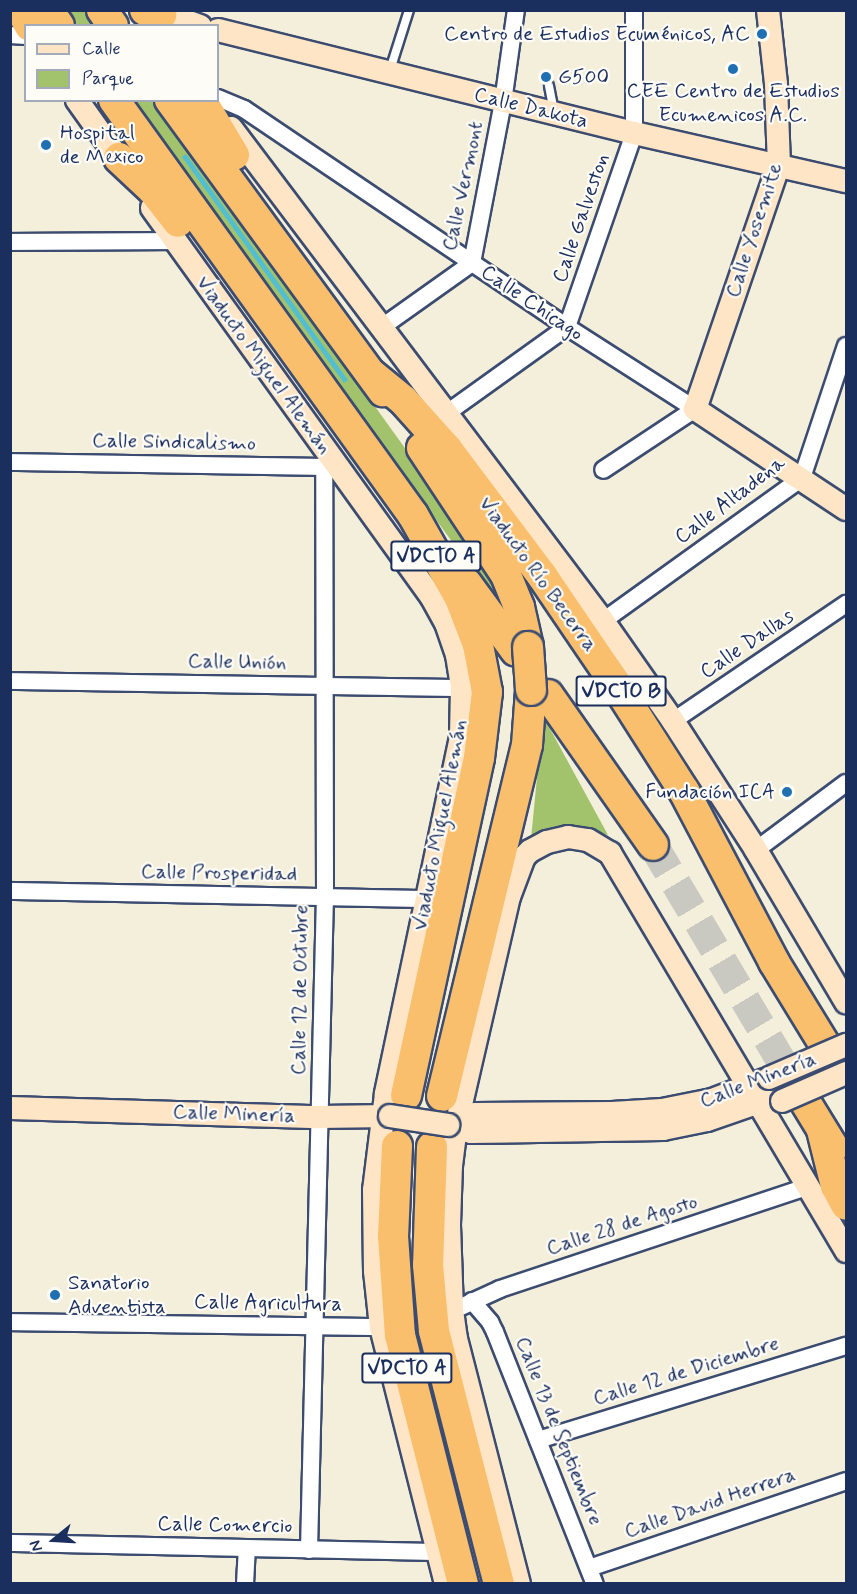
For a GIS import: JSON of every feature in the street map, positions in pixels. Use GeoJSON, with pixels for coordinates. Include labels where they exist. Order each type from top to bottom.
{"type":"FeatureCollection","features":[{"type":"Feature","properties":{"kind":"highway"},"geometry":{"type":"LineString","coordinates":[[21,10],[29,24]]}},
{"type":"Feature","properties":{"kind":"highway"},"geometry":{"type":"LineString","coordinates":[[48,10],[58,24]]}},
{"type":"Feature","properties":{"kind":"highway"},"geometry":{"type":"LineString","coordinates":[[102,10],[112,24]]}},
{"type":"Feature","properties":{"kind":"highway","name":"Viaducto Miguel Alemán"},"geometry":{"type":"LineString","coordinates":[[115,102],[413,515],[471,622],[484,669],[487,692],[480,758],[393,1108]]}},
{"type":"Feature","properties":{"kind":"highway","name":"VDCTO A"},"geometry":{"type":"LineString","coordinates":[[171,102],[371,374],[502,567],[519,608],[522,649],[539,692],[481,933],[445,1123],[428,1265],[434,1331],[499,1584]]}},
{"type":"Feature","properties":{"kind":"highway"},"geometry":{"type":"LineString","coordinates":[[202,102],[219,134],[292,236],[306,265],[315,297]]}},
{"type":"Feature","properties":{"kind":"highway"},"geometry":{"type":"LineString","coordinates":[[119,158],[164,203],[305,394],[360,444]]}},
{"type":"Feature","properties":{"kind":"highway","name":"Viaducto Río Becerra"},"geometry":{"type":"LineString","coordinates":[[371,374],[403,400],[447,449],[543,577],[619,689],[684,791],[774,962],[839,1049]]}},
{"type":"Feature","properties":{"kind":"highway"},"geometry":{"type":"LineString","coordinates":[[413,515],[522,649]]}},
{"type":"Feature","properties":{"kind":"highway","name":"VDCTO B"},"geometry":{"type":"LineString","coordinates":[[539,692],[653,845]]}},
{"type":"Feature","properties":{"kind":"highway"},"geometry":{"type":"LineString","coordinates":[[481,933],[507,903],[497,866]]}},
{"type":"Feature","properties":{"kind":"highway"},"geometry":{"type":"LineString","coordinates":[[773,1097],[822,1130],[846,1170]]}},
{"type":"Feature","properties":{"kind":"highway"},"geometry":{"type":"LineString","coordinates":[[822,1130],[836,1186],[846,1205]]}},
{"type":"Feature","properties":{"kind":"highway","name":"VDCTO A"},"geometry":{"type":"LineString","coordinates":[[397,1146],[393,1236],[400,1335],[463,1584]]}},
{"type":"Feature","properties":{"kind":"main road"},"geometry":{"type":"LineString","coordinates":[[175,17],[202,10]]}},
{"type":"Feature","properties":{"kind":"main road","name":"Calle Yosemite"},"geometry":{"type":"LineString","coordinates":[[695,409],[779,164],[776,84],[768,10]]}},
{"type":"Feature","properties":{"kind":"main road"},"geometry":{"type":"LineString","coordinates":[[10,12],[24,31]]}},
{"type":"Feature","properties":{"kind":"main road","name":"Calle Dakota"},"geometry":{"type":"LineString","coordinates":[[219,30],[503,102],[846,181]]}},
{"type":"Feature","properties":{"kind":"main road"},"geometry":{"type":"LineString","coordinates":[[219,100],[233,132],[603,621],[674,721],[756,850],[846,1002]]}},
{"type":"Feature","properties":{"kind":"main road","name":"Viaducto Miguel Alemán"},"geometry":{"type":"LineString","coordinates":[[78,102],[330,467],[439,608],[457,655],[462,688],[461,737],[426,899],[393,1108],[374,1190],[375,1271],[381,1327],[446,1584]]}},
{"type":"Feature","properties":{"kind":"main road","name":"Calle Chicago"},"geometry":{"type":"LineString","coordinates":[[695,409],[846,509]]}},
{"type":"Feature","properties":{"kind":"main road"},"geometry":{"type":"LineString","coordinates":[[519,1584],[456,1339],[462,1306],[449,1225],[451,1166],[445,1123],[507,903],[524,857],[538,846],[568,837],[588,840],[604,847],[615,859],[773,1097],[807,1188],[846,1251]]}},
{"type":"Feature","properties":{"kind":"main road","name":"Calle Minería"},"geometry":{"type":"LineString","coordinates":[[10,1108],[319,1117],[393,1108],[445,1123],[475,1114],[612,1113],[662,1110],[712,1100],[773,1097],[839,1049]]}},
{"type":"Feature","properties":{"kind":"main road"},"geometry":{"type":"LineString","coordinates":[[773,1097],[846,1073]]}},
{"type":"Feature","properties":{"kind":"street","name":"Calle Vermont"},"geometry":{"type":"LineString","coordinates":[[382,327],[472,263],[503,102],[514,62],[516,10]]}},
{"type":"Feature","properties":{"kind":"street","name":"Calle Galveston"},"geometry":{"type":"LineString","coordinates":[[567,327],[634,133],[634,10]]}},
{"type":"Feature","properties":{"kind":"street","name":"Calle Chicago"},"geometry":{"type":"LineString","coordinates":[[219,98],[244,109],[567,327],[695,409]]}},
{"type":"Feature","properties":{"kind":"street"},"geometry":{"type":"LineString","coordinates":[[10,242],[174,241]]}},
{"type":"Feature","properties":{"kind":"street"},"geometry":{"type":"LineString","coordinates":[[447,413],[567,327]]}},
{"type":"Feature","properties":{"kind":"street","name":"Calle Altadena"},"geometry":{"type":"LineString","coordinates":[[603,621],[802,478],[846,346]]}},
{"type":"Feature","properties":{"kind":"street"},"geometry":{"type":"LineString","coordinates":[[603,470],[695,409]]}},
{"type":"Feature","properties":{"kind":"street","name":"Calle Sindicalismo"},"geometry":{"type":"LineString","coordinates":[[10,462],[330,467]]}},
{"type":"Feature","properties":{"kind":"street","name":"Calle 12 de Octubre"},"geometry":{"type":"LineString","coordinates":[[309,1550],[325,897],[330,467]]}},
{"type":"Feature","properties":{"kind":"street","name":"Calle Dallas"},"geometry":{"type":"LineString","coordinates":[[674,721],[846,604]]}},
{"type":"Feature","properties":{"kind":"street","name":"Calle Unión"},"geometry":{"type":"LineString","coordinates":[[10,681],[462,688]]}},
{"type":"Feature","properties":{"kind":"street"},"geometry":{"type":"LineString","coordinates":[[756,850],[846,783]]}},
{"type":"Feature","properties":{"kind":"street","name":"Calle Prosperidad"},"geometry":{"type":"LineString","coordinates":[[10,891],[426,899]]}},
{"type":"Feature","properties":{"kind":"street","name":"Calle 28 de Agosto"},"geometry":{"type":"LineString","coordinates":[[462,1306],[500,1289],[807,1188]]}},
{"type":"Feature","properties":{"kind":"street","name":"Calle 13 de Septiembre"},"geometry":{"type":"LineString","coordinates":[[462,1306],[490,1322],[592,1576]]}},
{"type":"Feature","properties":{"kind":"street","name":"Calle Agricultura"},"geometry":{"type":"LineString","coordinates":[[10,1322],[381,1327]]}},
{"type":"Feature","properties":{"kind":"street","name":"Calle 12 de Diciembre"},"geometry":{"type":"LineString","coordinates":[[538,1440],[846,1346]]}},
{"type":"Feature","properties":{"kind":"street","name":"Calle David Herrera"},"geometry":{"type":"LineString","coordinates":[[592,1576],[846,1481]]}},
{"type":"Feature","properties":{"kind":"street","name":"Calle Comercio"},"geometry":{"type":"LineString","coordinates":[[10,1543],[438,1552]]}},
{"type":"Feature","properties":{"kind":"street"},"geometry":{"type":"LineString","coordinates":[[245,1584],[247,1548]]}},
{"type":"Feature","properties":{"kind":"lane"},"geometry":{"type":"LineString","coordinates":[[389,73],[409,10]]}},
{"type":"Feature","properties":{"kind":"lane"},"geometry":{"type":"LineString","coordinates":[[549,86],[555,114]]}},
{"type":"Feature","properties":{"kind":"green space"},"geometry":{"type":"Polygon","coordinates":[[[89,10],[99,24],[76,24],[68,11],[89,10]]]}},
{"type":"Feature","properties":{"kind":"green space"},"geometry":{"type":"Polygon","coordinates":[[[132,102],[156,102],[479,551],[512,624],[132,102]]]}},
{"type":"Feature","properties":{"kind":"green space"},"geometry":{"type":"Polygon","coordinates":[[[543,716],[608,835],[578,827],[546,830],[531,839],[543,716]]]}},
{"type":"Feature","properties":{"kind":"water"},"geometry":{"type":"Polygon","coordinates":[[[186,154],[348,380],[344,383],[182,157],[186,154]]]}},
{"type":"Feature","properties":{"kind":"tunnel"},"geometry":{"type":"LineString","coordinates":[[653,845],[806,1103]]}},
{"type":"Feature","properties":{"kind":"place","name":"Centro de Estudios Ecuménicos, AC"},"geometry":{"type":"Point","coordinates":[762,34]}},
{"type":"Feature","properties":{"kind":"place","name":"CEE Centro de Estudios Ecumenicos A.C."},"geometry":{"type":"Point","coordinates":[733,69]}},
{"type":"Feature","properties":{"kind":"place","name":"G500"},"geometry":{"type":"Point","coordinates":[546,77]}},
{"type":"Feature","properties":{"kind":"place","name":"Hospital de Mexico"},"geometry":{"type":"Point","coordinates":[46,145]}},
{"type":"Feature","properties":{"kind":"place","name":"Fundación ICA"},"geometry":{"type":"Point","coordinates":[787,792]}},
{"type":"Feature","properties":{"kind":"place","name":"Sanatorio Adventista"},"geometry":{"type":"Point","coordinates":[55,1295]}}]}
